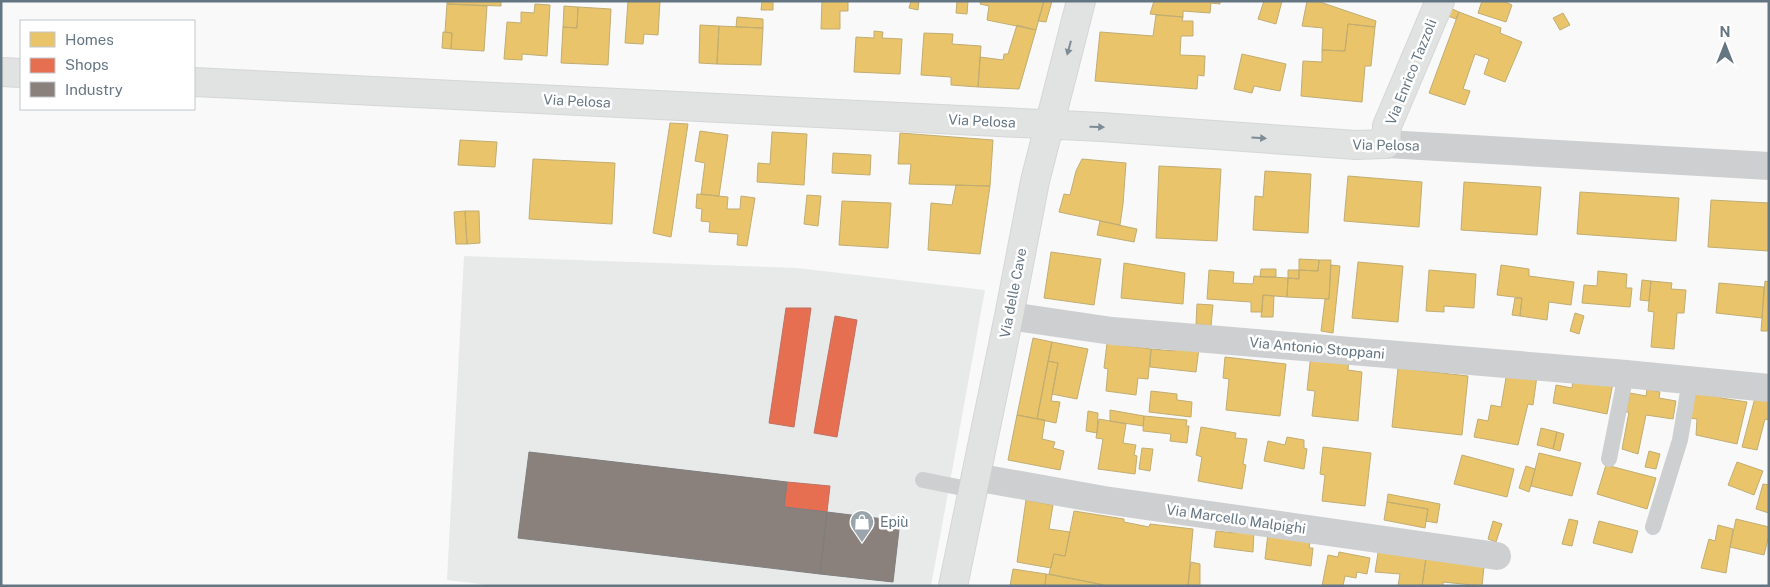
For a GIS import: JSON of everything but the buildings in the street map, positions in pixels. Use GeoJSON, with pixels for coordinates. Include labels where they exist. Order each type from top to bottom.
{"type":"FeatureCollection","features":[{"type":"Feature","properties":{"kind":"street","name":"Via delle Cave"},"geometry":{"type":"LineString","coordinates":[[954,586],[1035,181],[1081,1]]}},
{"type":"Feature","properties":{"kind":"street","name":"Via Enrico Tazzoli"},"geometry":{"type":"LineString","coordinates":[[1386,144],[1387,126],[1440,1]]}},
{"type":"Feature","properties":{"kind":"street"},"geometry":{"type":"LineString","coordinates":[[1,72],[20,73]]}},
{"type":"Feature","properties":{"kind":"street","name":"Via Pelosa"},"geometry":{"type":"LineString","coordinates":[[195,82],[737,108],[1048,126],[1101,127],[1356,145],[1386,144],[1769,166]]}},
{"type":"Feature","properties":{"kind":"street","name":"Via Antonio Stoppani"},"geometry":{"type":"LineString","coordinates":[[1009,316],[1112,331],[1626,374],[1769,388]]}},
{"type":"Feature","properties":{"kind":"street","name":"Via Marcello Malpighi"},"geometry":{"type":"LineString","coordinates":[[974,483],[1498,556]]}},
{"type":"Feature","properties":{"kind":"lane"},"geometry":{"type":"LineString","coordinates":[[1609,459],[1626,374]]}},
{"type":"Feature","properties":{"kind":"lane"},"geometry":{"type":"LineString","coordinates":[[1653,527],[1680,440],[1690,380]]}},
{"type":"Feature","properties":{"kind":"lane"},"geometry":{"type":"LineString","coordinates":[[924,480],[974,483]]}},
{"type":"Feature","properties":{"kind":"shaded area"},"geometry":{"type":"Polygon","coordinates":[[[464,256],[797,268],[985,290],[931,586],[497,586],[447,580],[464,256]]]}},
{"type":"Feature","properties":{"kind":"place","name":"Epiù"},"geometry":{"type":"Point","coordinates":[862,543]}}]}
